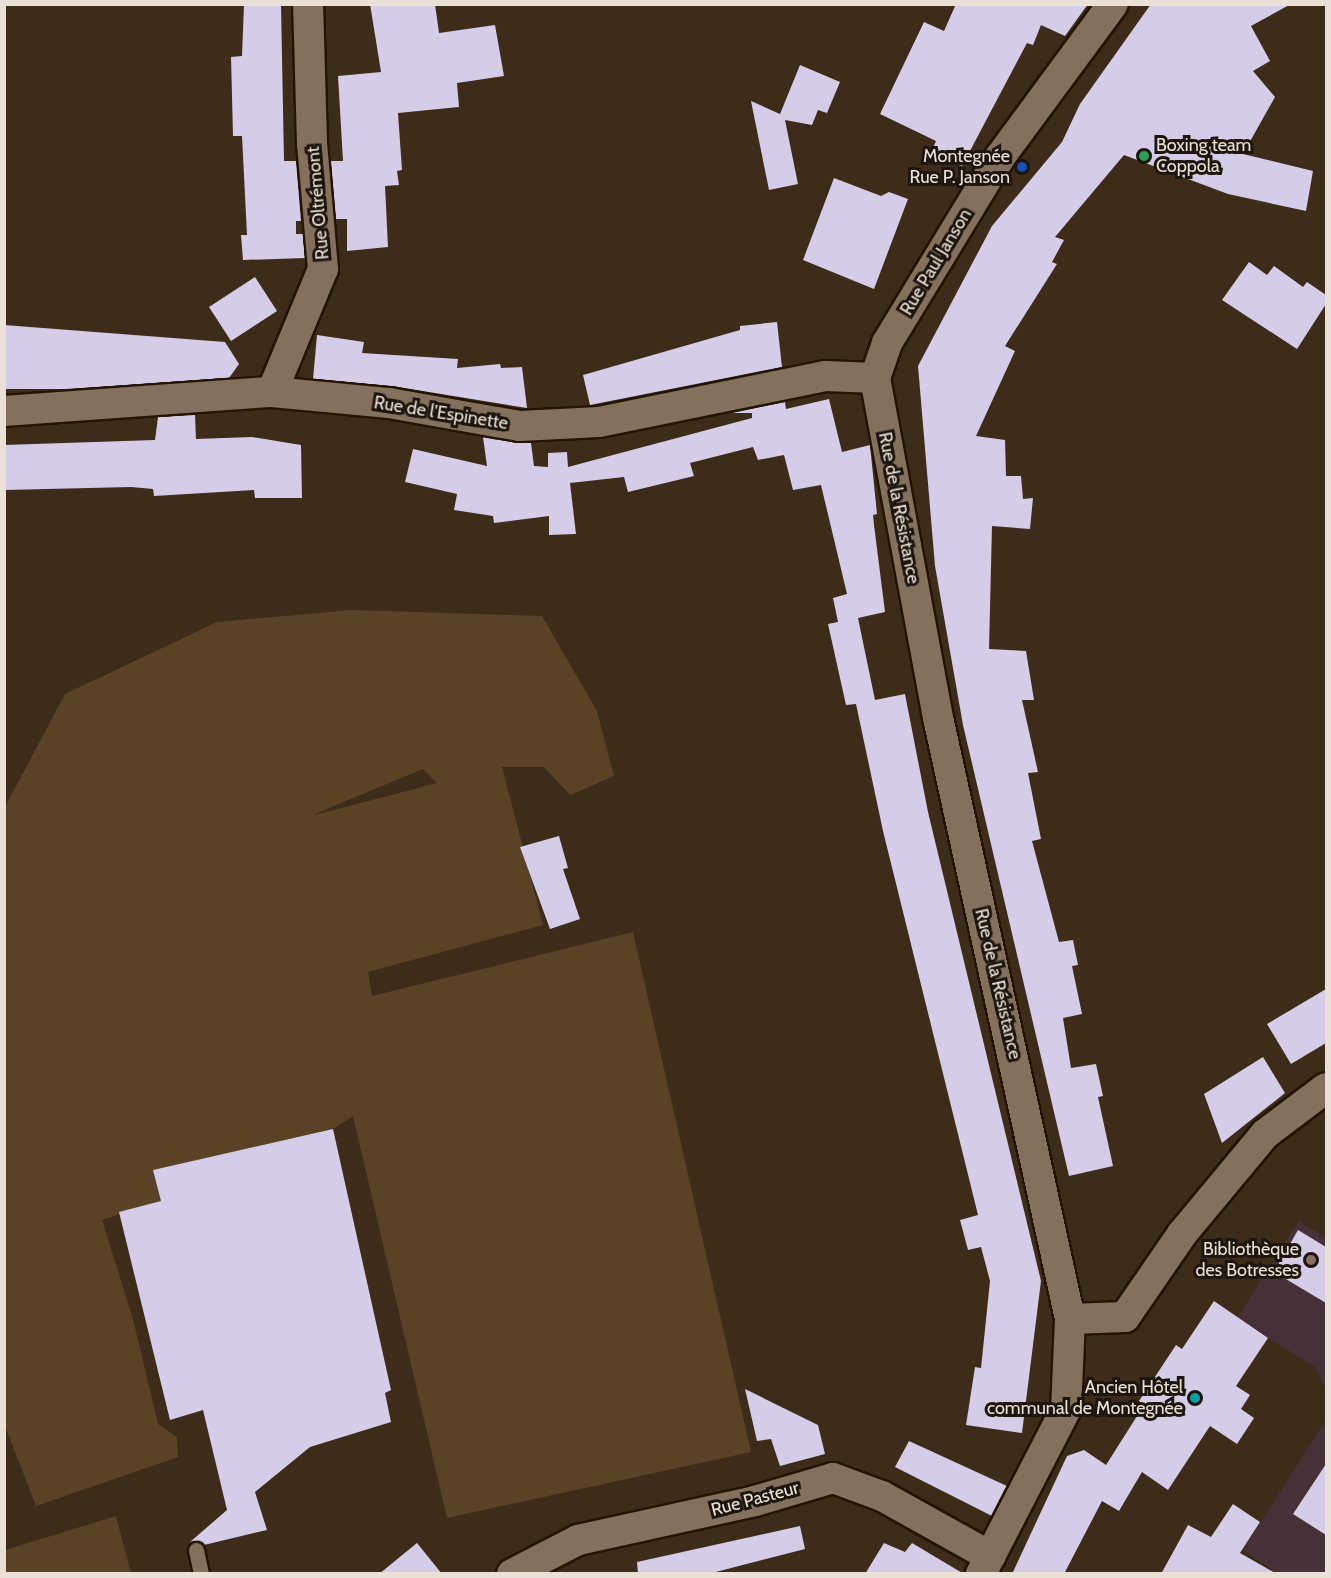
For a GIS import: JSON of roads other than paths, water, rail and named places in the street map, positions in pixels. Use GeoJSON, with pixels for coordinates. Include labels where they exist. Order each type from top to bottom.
{"type":"FeatureCollection","features":[{"type":"Feature","properties":{"kind":"street","name":"Rue Oltrémont"},"geometry":{"type":"LineString","coordinates":[[272,392],[323,269],[312,144],[308,4]]}},
{"type":"Feature","properties":{"kind":"street","name":"Rue Paul Janson"},"geometry":{"type":"LineString","coordinates":[[875,378],[887,343],[1000,157],[1113,4]]}},
{"type":"Feature","properties":{"kind":"street","name":"Rue de l'Espinette"},"geometry":{"type":"LineString","coordinates":[[4,411],[272,392],[389,403],[520,426],[599,422],[825,376],[875,378]]}},
{"type":"Feature","properties":{"kind":"street","name":"Rue de la Résistance"},"geometry":{"type":"LineString","coordinates":[[875,378],[939,722],[1070,1319],[1066,1408],[986,1565]]}},
{"type":"Feature","properties":{"kind":"street"},"geometry":{"type":"LineString","coordinates":[[1070,1319],[1125,1317],[1182,1234],[1265,1134],[1326,1088]]}},
{"type":"Feature","properties":{"kind":"street","name":"Rue Pasteur"},"geometry":{"type":"LineString","coordinates":[[512,1574],[578,1540],[755,1501],[832,1478],[882,1496],[986,1565]]}},
{"type":"Feature","properties":{"kind":"lane"},"geometry":{"type":"LineString","coordinates":[[196,1550],[201,1574]]}},
{"type":"Feature","properties":{"kind":"place","name":"Boxing team Coppola"},"geometry":{"type":"Point","coordinates":[1144,156]}},
{"type":"Feature","properties":{"kind":"place","name":"Montegnée Rue P. Janson"},"geometry":{"type":"Point","coordinates":[1022,167]}},
{"type":"Feature","properties":{"kind":"place","name":"Bibliothèque des Botresses"},"geometry":{"type":"Point","coordinates":[1311,1260]}},
{"type":"Feature","properties":{"kind":"place","name":"Ancien Hôtel communal de Montegnée"},"geometry":{"type":"Point","coordinates":[1195,1398]}}]}
